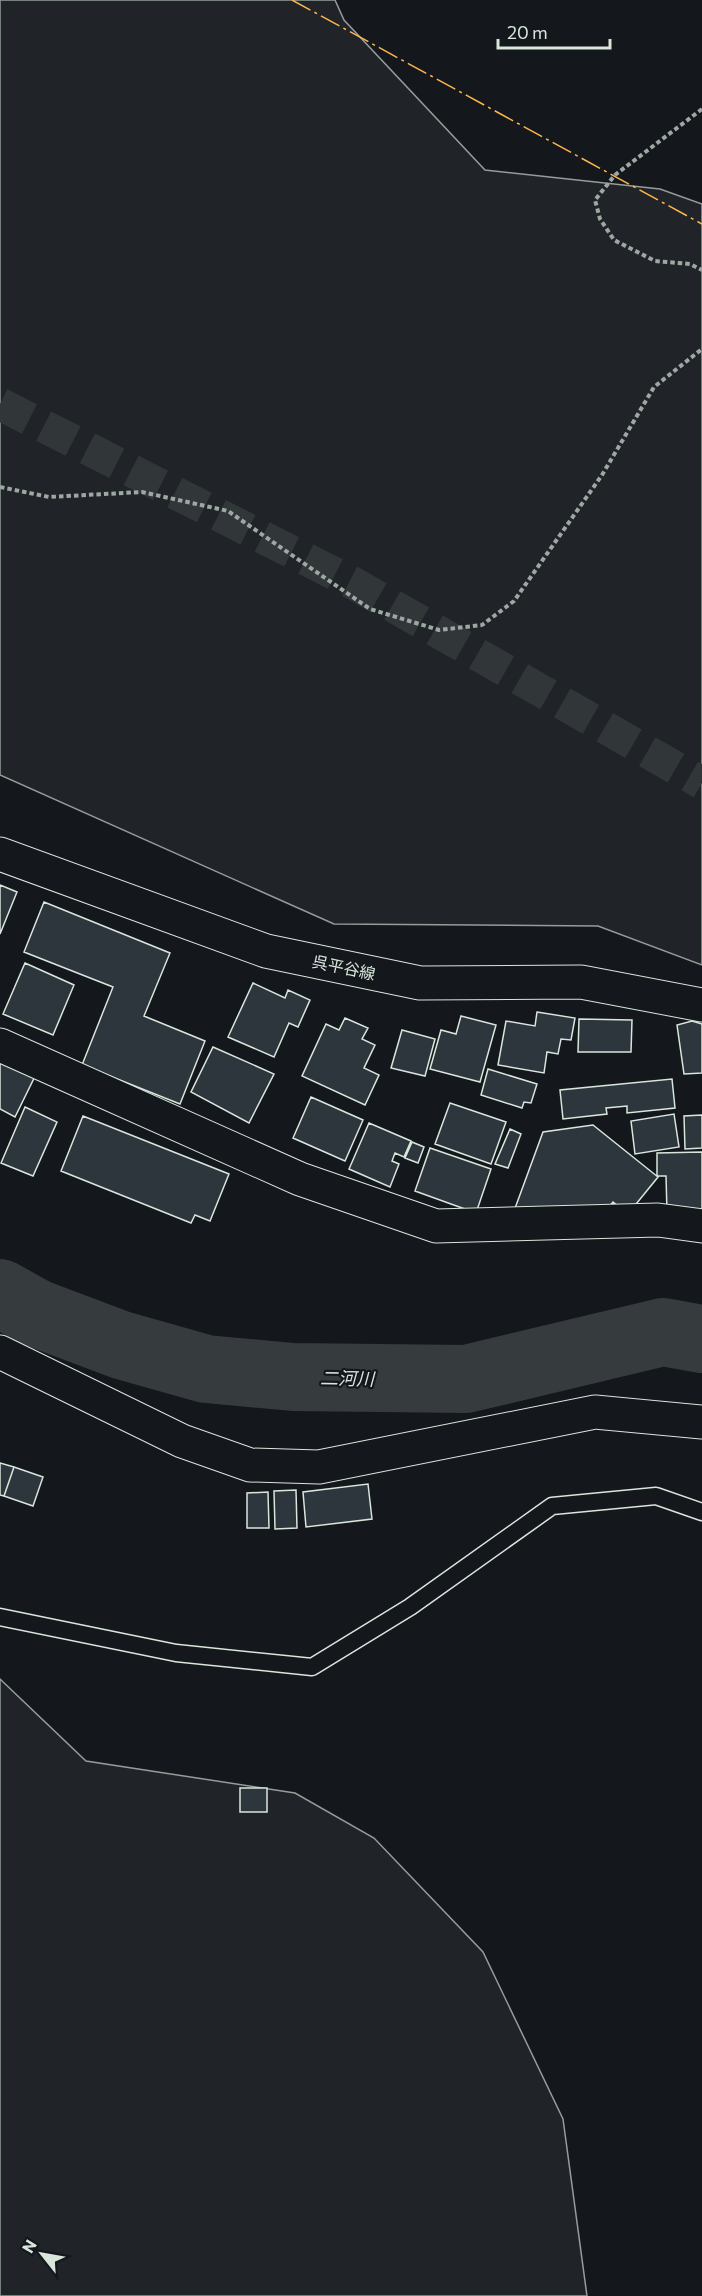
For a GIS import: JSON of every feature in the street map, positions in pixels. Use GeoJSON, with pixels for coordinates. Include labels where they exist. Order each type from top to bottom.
{"type":"FeatureCollection","features":[{"type":"Feature","properties":{"kind":"street","name":"呉平谷線"},"geometry":{"type":"LineString","coordinates":[[0,854],[277,953],[420,983],[581,982],[702,1005]]}},
{"type":"Feature","properties":{"kind":"street"},"geometry":{"type":"LineString","coordinates":[[0,1045],[300,1179],[436,1226],[658,1221],[702,1226]]}},
{"type":"Feature","properties":{"kind":"street"},"geometry":{"type":"LineString","coordinates":[[0,1352],[182,1441],[250,1465],[319,1467],[595,1412],[702,1422]]}},
{"type":"Feature","properties":{"kind":"lane"},"geometry":{"type":"LineString","coordinates":[[0,1617],[176,1653],[312,1667],[410,1607],[552,1506],[656,1496],[702,1512]]}},
{"type":"Feature","properties":{"kind":"path"},"geometry":{"type":"LineString","coordinates":[[702,109],[615,175],[595,200],[600,219],[614,240],[655,261],[690,264],[702,270]]}},
{"type":"Feature","properties":{"kind":"path"},"geometry":{"type":"LineString","coordinates":[[0,487],[49,497],[142,492],[228,511],[370,609],[439,630],[482,625],[514,601],[602,475],[654,387],[702,349]]}},
{"type":"Feature","properties":{"kind":"shaded area"},"geometry":{"type":"Polygon","coordinates":[[[0,0],[335,0],[344,20],[485,170],[660,189],[702,204],[702,965],[598,926],[334,924],[0,775],[0,0]]]}},
{"type":"Feature","properties":{"kind":"shaded area"},"geometry":{"type":"Polygon","coordinates":[[[0,1679],[86,1761],[295,1793],[374,1838],[483,1952],[563,2119],[587,2296],[0,2296],[0,1679]]]}},
{"type":"Feature","properties":{"kind":"building"},"geometry":{"type":"Polygon","coordinates":[[[0,885],[17,892],[0,934],[0,885]]]}},
{"type":"Feature","properties":{"kind":"building"},"geometry":{"type":"Polygon","coordinates":[[[44,902],[170,953],[144,1016],[205,1041],[180,1104],[82,1065],[113,987],[24,952],[44,902]]]}},
{"type":"Feature","properties":{"kind":"building"},"geometry":{"type":"Polygon","coordinates":[[[25,963],[74,985],[53,1035],[3,1014],[25,963]]]}},
{"type":"Feature","properties":{"kind":"building"},"geometry":{"type":"Polygon","coordinates":[[[253,983],[285,998],[288,990],[310,1000],[298,1027],[289,1023],[274,1057],[228,1037],[253,983]]]}},
{"type":"Feature","properties":{"kind":"building"},"geometry":{"type":"Polygon","coordinates":[[[537,1012],[575,1018],[571,1040],[561,1039],[558,1054],[547,1052],[544,1073],[498,1065],[506,1021],[535,1026],[537,1012]]]}},
{"type":"Feature","properties":{"kind":"building"},"geometry":{"type":"Polygon","coordinates":[[[461,1016],[496,1025],[480,1082],[430,1069],[441,1030],[456,1034],[461,1016]]]}},
{"type":"Feature","properties":{"kind":"building"},"geometry":{"type":"Polygon","coordinates":[[[345,1018],[368,1028],[362,1039],[375,1045],[364,1068],[379,1075],[365,1105],[302,1076],[326,1024],[339,1030],[345,1018]]]}},
{"type":"Feature","properties":{"kind":"building"},"geometry":{"type":"Polygon","coordinates":[[[579,1019],[632,1020],[631,1052],[578,1052],[579,1019]]]}},
{"type":"Feature","properties":{"kind":"building"},"geometry":{"type":"Polygon","coordinates":[[[692,1021],[702,1024],[702,1073],[684,1074],[677,1025],[692,1021]]]}},
{"type":"Feature","properties":{"kind":"building"},"geometry":{"type":"Polygon","coordinates":[[[402,1030],[435,1039],[425,1076],[391,1068],[402,1030]]]}},
{"type":"Feature","properties":{"kind":"building"},"geometry":{"type":"Polygon","coordinates":[[[0,1047],[40,1066],[15,1117],[0,1109],[0,1047]]]}},
{"type":"Feature","properties":{"kind":"building"},"geometry":{"type":"Polygon","coordinates":[[[213,1047],[274,1074],[249,1123],[191,1092],[213,1047]]]}},
{"type":"Feature","properties":{"kind":"building"},"geometry":{"type":"Polygon","coordinates":[[[488,1069],[537,1084],[531,1103],[524,1102],[522,1108],[481,1095],[488,1069]]]}},
{"type":"Feature","properties":{"kind":"building"},"geometry":{"type":"Polygon","coordinates":[[[672,1079],[675,1108],[627,1113],[627,1106],[606,1108],[607,1114],[563,1119],[560,1090],[672,1079]]]}},
{"type":"Feature","properties":{"kind":"building"},"geometry":{"type":"Polygon","coordinates":[[[311,1097],[363,1120],[345,1161],[293,1138],[311,1097]]]}},
{"type":"Feature","properties":{"kind":"building"},"geometry":{"type":"Polygon","coordinates":[[[450,1103],[506,1122],[491,1164],[435,1144],[450,1103]]]}},
{"type":"Feature","properties":{"kind":"building"},"geometry":{"type":"Polygon","coordinates":[[[25,1107],[57,1122],[33,1176],[1,1163],[25,1107]]]}},
{"type":"Feature","properties":{"kind":"building"},"geometry":{"type":"Polygon","coordinates":[[[674,1114],[679,1147],[635,1154],[631,1121],[674,1114]]]}},
{"type":"Feature","properties":{"kind":"building"},"geometry":{"type":"Polygon","coordinates":[[[702,1115],[702,1148],[685,1149],[684,1116],[702,1115]]]}},
{"type":"Feature","properties":{"kind":"building"},"geometry":{"type":"Polygon","coordinates":[[[83,1116],[229,1174],[210,1221],[195,1215],[191,1223],[61,1171],[83,1116]]]}},
{"type":"Feature","properties":{"kind":"building"},"geometry":{"type":"Polygon","coordinates":[[[369,1123],[411,1141],[404,1157],[395,1153],[392,1161],[399,1164],[390,1187],[349,1169],[369,1123]]]}},
{"type":"Feature","properties":{"kind":"building"},"geometry":{"type":"Polygon","coordinates":[[[593,1125],[658,1177],[628,1214],[613,1202],[604,1213],[514,1211],[543,1132],[593,1125]]]}},
{"type":"Feature","properties":{"kind":"building"},"geometry":{"type":"Polygon","coordinates":[[[510,1129],[521,1134],[508,1168],[495,1164],[510,1129]]]}},
{"type":"Feature","properties":{"kind":"building"},"geometry":{"type":"Polygon","coordinates":[[[412,1142],[424,1147],[418,1163],[405,1158],[412,1142]]]}},
{"type":"Feature","properties":{"kind":"building"},"geometry":{"type":"Polygon","coordinates":[[[430,1148],[491,1169],[476,1213],[415,1191],[430,1148]]]}},
{"type":"Feature","properties":{"kind":"building"},"geometry":{"type":"Polygon","coordinates":[[[702,1152],[702,1212],[667,1212],[666,1176],[657,1176],[657,1153],[702,1152]]]}},
{"type":"Feature","properties":{"kind":"building"},"geometry":{"type":"Polygon","coordinates":[[[0,1463],[14,1467],[4,1496],[0,1495],[0,1463]]]}},
{"type":"Feature","properties":{"kind":"building"},"geometry":{"type":"Polygon","coordinates":[[[14,1467],[43,1477],[33,1506],[4,1496],[14,1467]]]}},
{"type":"Feature","properties":{"kind":"building"},"geometry":{"type":"Polygon","coordinates":[[[368,1484],[372,1519],[306,1527],[303,1492],[368,1484]]]}},
{"type":"Feature","properties":{"kind":"building"},"geometry":{"type":"Polygon","coordinates":[[[296,1490],[297,1528],[275,1529],[274,1491],[296,1490]]]}},
{"type":"Feature","properties":{"kind":"building"},"geometry":{"type":"Polygon","coordinates":[[[268,1492],[269,1528],[247,1528],[247,1493],[268,1492]]]}},
{"type":"Feature","properties":{"kind":"building"},"geometry":{"type":"Polygon","coordinates":[[[240,1788],[267,1788],[267,1812],[240,1812],[240,1788]]]}},
{"type":"Feature","properties":{"kind":"waterway","name":"二河川"},"geometry":{"type":"LineString","coordinates":[[0,1293],[36,1313],[121,1345],[206,1369],[293,1377],[466,1379],[663,1332],[702,1339]]}},
{"type":"Feature","properties":{"kind":"tunnel"},"geometry":{"type":"LineString","coordinates":[[0,404],[353,583],[702,783]]}},
{"type":"Feature","properties":{"kind":"power"},"geometry":{"type":"LineString","coordinates":[[292,0],[702,224]]}}]}
